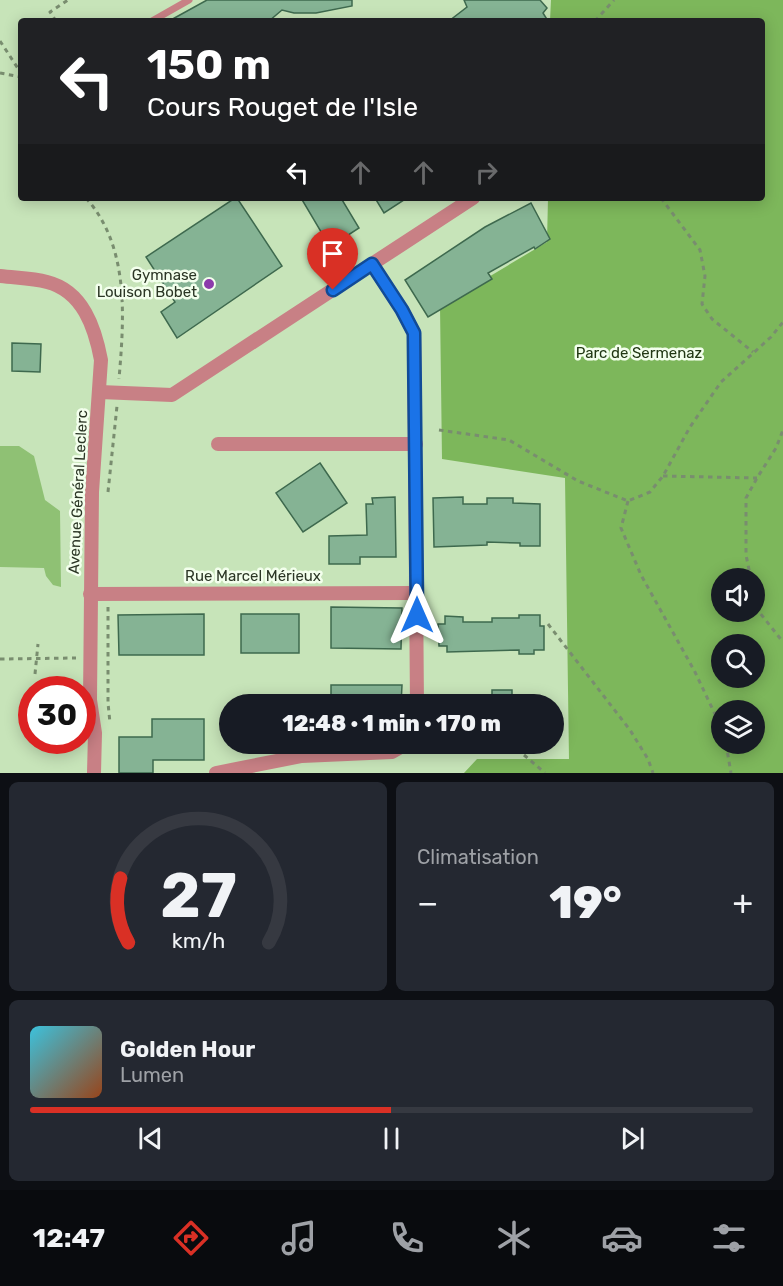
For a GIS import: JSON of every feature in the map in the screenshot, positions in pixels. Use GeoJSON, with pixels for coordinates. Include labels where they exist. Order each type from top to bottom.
{"type":"FeatureCollection","features":[{"type":"Feature","properties":{"kind":"street"},"geometry":{"type":"LineString","coordinates":[[100,392],[172,395],[468,201]]}},
{"type":"Feature","properties":{"kind":"street"},"geometry":{"type":"LineString","coordinates":[[372,264],[414,333],[417,694]]}},
{"type":"Feature","properties":{"kind":"street","name":"Avenue Général Leclerc"},"geometry":{"type":"LineString","coordinates":[[0,276],[48,282],[71,294],[91,322],[98,341],[101,360],[92,492],[88,676]]}},
{"type":"Feature","properties":{"kind":"street"},"geometry":{"type":"LineString","coordinates":[[218,444],[416,444]]}},
{"type":"Feature","properties":{"kind":"street","name":"Rue Marcel Mérieux"},"geometry":{"type":"LineString","coordinates":[[90,594],[417,592]]}},
{"type":"Feature","properties":{"kind":"street","name":"Avenue Général Leclerc"},"geometry":{"type":"LineString","coordinates":[[94,754],[94,773]]}},
{"type":"Feature","properties":{"kind":"street"},"geometry":{"type":"LineString","coordinates":[[216,773],[302,756],[348,754]]}},
{"type":"Feature","properties":{"kind":"lane"},"geometry":{"type":"LineString","coordinates":[[157,18],[189,0]]}},
{"type":"Feature","properties":{"kind":"path"},"geometry":{"type":"LineString","coordinates":[[54,18],[50,12],[68,0]]}},
{"type":"Feature","properties":{"kind":"path"},"geometry":{"type":"LineString","coordinates":[[598,18],[614,0]]}},
{"type":"Feature","properties":{"kind":"path"},"geometry":{"type":"LineString","coordinates":[[0,41],[18,70]]}},
{"type":"Feature","properties":{"kind":"path"},"geometry":{"type":"LineString","coordinates":[[0,74],[18,75]]}},
{"type":"Feature","properties":{"kind":"path"},"geometry":{"type":"LineString","coordinates":[[89,201],[102,220],[121,274],[122,334],[108,499]]}},
{"type":"Feature","properties":{"kind":"path"},"geometry":{"type":"LineString","coordinates":[[663,201],[700,250],[705,276],[702,304],[712,319],[753,352]]}},
{"type":"Feature","properties":{"kind":"path"},"geometry":{"type":"LineString","coordinates":[[439,430],[509,440],[578,481],[628,501],[651,492],[663,476],[690,427],[721,382],[771,338],[783,322]]}},
{"type":"Feature","properties":{"kind":"path"},"geometry":{"type":"LineString","coordinates":[[749,568],[746,498],[776,448],[783,430]]}},
{"type":"Feature","properties":{"kind":"path"},"geometry":{"type":"LineString","coordinates":[[663,476],[757,478]]}},
{"type":"Feature","properties":{"kind":"path"},"geometry":{"type":"LineString","coordinates":[[628,501],[621,528],[641,575],[695,672],[711,706]]}},
{"type":"Feature","properties":{"kind":"path"},"geometry":{"type":"LineString","coordinates":[[108,593],[108,703],[111,731]]}},
{"type":"Feature","properties":{"kind":"path"},"geometry":{"type":"LineString","coordinates":[[765,619],[783,642]]}},
{"type":"Feature","properties":{"kind":"path"},"geometry":{"type":"LineString","coordinates":[[548,624],[630,730],[648,759],[653,773]]}},
{"type":"Feature","properties":{"kind":"path"},"geometry":{"type":"LineString","coordinates":[[35,674],[38,644]]}},
{"type":"Feature","properties":{"kind":"path"},"geometry":{"type":"LineString","coordinates":[[0,659],[89,658]]}},
{"type":"Feature","properties":{"kind":"path"},"geometry":{"type":"LineString","coordinates":[[728,754],[731,773]]}},
{"type":"Feature","properties":{"kind":"path"},"geometry":{"type":"LineString","coordinates":[[524,755],[538,771],[545,773]]}},
{"type":"Feature","properties":{"kind":"green space","name":"Parc de Sermenaz"},"geometry":{"type":"Polygon","coordinates":[[[551,0],[783,0],[783,773],[464,773],[477,759],[569,759],[565,478],[442,459],[440,306],[547,242],[548,201],[765,201],[765,18],[550,18],[551,0]]]}},
{"type":"Feature","properties":{"kind":"green space"},"geometry":{"type":"Polygon","coordinates":[[[0,446],[19,446],[34,456],[45,500],[60,511],[61,587],[53,585],[46,576],[44,568],[0,567],[0,446]]]}},
{"type":"Feature","properties":{"kind":"building"},"geometry":{"type":"Polygon","coordinates":[[[207,0],[352,0],[352,6],[316,13],[294,13],[282,10],[273,18],[174,18],[207,0]]]}},
{"type":"Feature","properties":{"kind":"building"},"geometry":{"type":"Polygon","coordinates":[[[464,0],[540,0],[547,8],[543,13],[546,18],[453,18],[467,7],[464,0]]]}},
{"type":"Feature","properties":{"kind":"building","name":"Gymnase Louison Bobet"},"geometry":{"type":"Polygon","coordinates":[[[230,201],[239,201],[282,266],[177,338],[161,312],[175,302],[146,257],[230,201]]]}},
{"type":"Feature","properties":{"kind":"building"},"geometry":{"type":"Polygon","coordinates":[[[303,201],[343,201],[359,228],[330,247],[303,201]]]}},
{"type":"Feature","properties":{"kind":"building"},"geometry":{"type":"Polygon","coordinates":[[[377,201],[402,201],[384,213],[377,201]]]}},
{"type":"Feature","properties":{"kind":"building"},"geometry":{"type":"Polygon","coordinates":[[[531,203],[550,239],[488,273],[492,279],[428,317],[405,280],[485,227],[531,203]]]}},
{"type":"Feature","properties":{"kind":"building"},"geometry":{"type":"Polygon","coordinates":[[[12,343],[41,344],[40,372],[12,371],[12,343]]]}},
{"type":"Feature","properties":{"kind":"building"},"geometry":{"type":"Polygon","coordinates":[[[320,463],[347,503],[303,532],[276,493],[320,463]]]}},
{"type":"Feature","properties":{"kind":"building"},"geometry":{"type":"Polygon","coordinates":[[[395,497],[396,557],[360,557],[360,564],[329,564],[329,536],[367,535],[366,504],[373,504],[372,498],[395,497]]]}},
{"type":"Feature","properties":{"kind":"building"},"geometry":{"type":"Polygon","coordinates":[[[463,497],[463,504],[487,504],[487,498],[513,498],[513,503],[540,504],[540,546],[487,542],[487,545],[434,547],[433,498],[463,497]]]}},
{"type":"Feature","properties":{"kind":"building"},"geometry":{"type":"Polygon","coordinates":[[[331,607],[402,608],[401,649],[331,648],[331,607]]]}},
{"type":"Feature","properties":{"kind":"building"},"geometry":{"type":"Polygon","coordinates":[[[204,614],[204,655],[119,655],[118,615],[204,614]]]}},
{"type":"Feature","properties":{"kind":"building"},"geometry":{"type":"Polygon","coordinates":[[[241,614],[299,614],[299,653],[241,653],[241,614]]]}},
{"type":"Feature","properties":{"kind":"building"},"geometry":{"type":"Polygon","coordinates":[[[519,615],[540,615],[540,626],[544,626],[544,650],[534,650],[534,654],[519,654],[519,650],[447,652],[447,646],[439,646],[438,624],[445,624],[445,616],[463,617],[463,622],[492,622],[492,618],[519,618],[519,615]]]}},
{"type":"Feature","properties":{"kind":"building"},"geometry":{"type":"Polygon","coordinates":[[[331,685],[402,685],[402,694],[331,694],[331,685]]]}},
{"type":"Feature","properties":{"kind":"building"},"geometry":{"type":"Polygon","coordinates":[[[492,690],[512,690],[512,694],[492,694],[492,690]]]}},
{"type":"Feature","properties":{"kind":"building"},"geometry":{"type":"Polygon","coordinates":[[[152,719],[204,719],[204,760],[153,760],[153,773],[119,773],[119,737],[152,737],[152,719]]]}},
{"type":"Feature","properties":{"kind":"place","name":"Gymnase Louison Bobet"},"geometry":{"type":"Point","coordinates":[209,284]}},
{"type":"Feature","properties":{"kind":"route"},"geometry":{"type":"LineString","coordinates":[[333,290],[372,264],[414,333],[417,615]]}}]}
